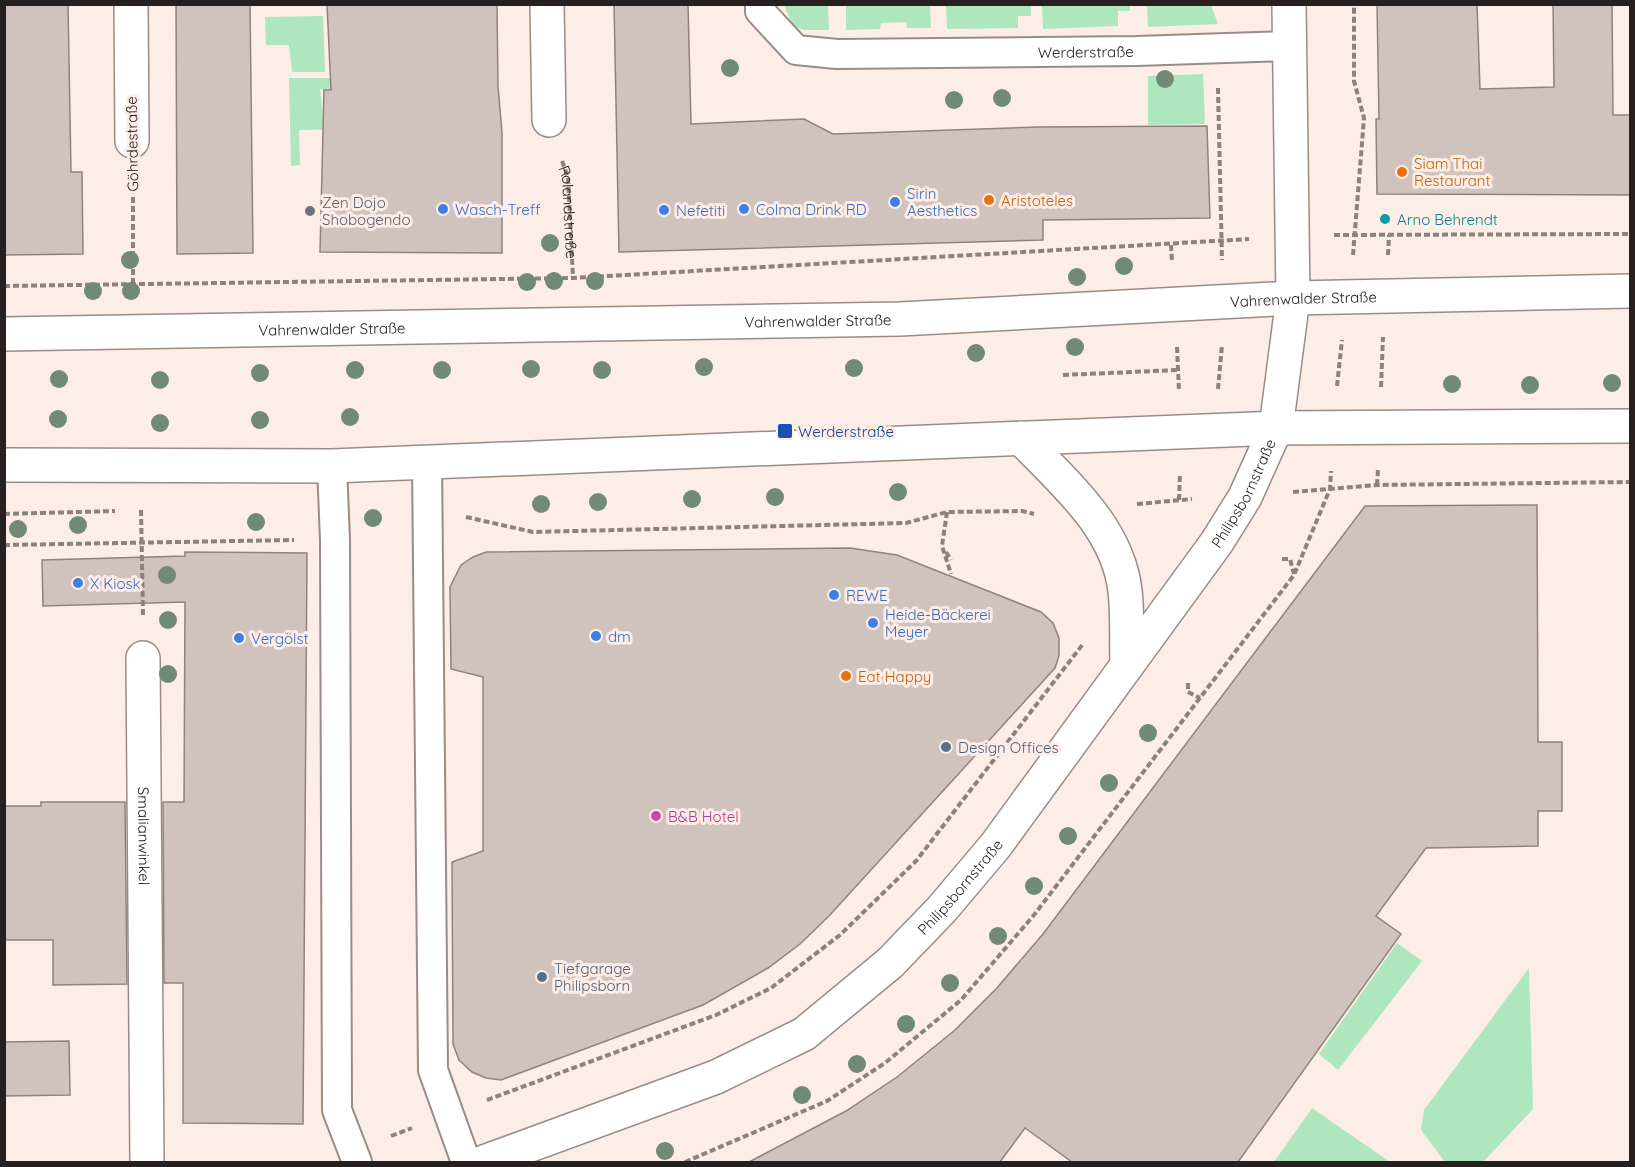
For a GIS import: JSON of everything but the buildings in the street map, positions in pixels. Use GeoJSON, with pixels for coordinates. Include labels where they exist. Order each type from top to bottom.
{"type":"FeatureCollection","features":[{"type":"Feature","properties":{"kind":"main road","name":"Göhrdestraße"},"geometry":{"type":"LineString","coordinates":[[131,4],[132,141]]}},
{"type":"Feature","properties":{"kind":"main road"},"geometry":{"type":"LineString","coordinates":[[547,4],[549,120]]}},
{"type":"Feature","properties":{"kind":"main road"},"geometry":{"type":"LineString","coordinates":[[1276,428],[1293,298],[1289,4]]}},
{"type":"Feature","properties":{"kind":"main road","name":"Vahrenwalder Straße"},"geometry":{"type":"LineString","coordinates":[[4,334],[900,320],[1293,298],[1630,291]]}},
{"type":"Feature","properties":{"kind":"main road"},"geometry":{"type":"LineString","coordinates":[[4,465],[332,466],[1276,428],[1630,426]]}},
{"type":"Feature","properties":{"kind":"main road","name":"Philipsbornstraße"},"geometry":{"type":"LineString","coordinates":[[484,1162],[716,1077],[804,1034],[890,963],[942,909],[996,845],[1217,542],[1245,496],[1276,428]]}},
{"type":"Feature","properties":{"kind":"main road"},"geometry":{"type":"LineString","coordinates":[[1021,438],[1090,511],[1104,531],[1120,565],[1125,591],[1127,665]]}},
{"type":"Feature","properties":{"kind":"main road","name":"Smalianwinkel"},"geometry":{"type":"LineString","coordinates":[[143,658],[147,1162]]}},
{"type":"Feature","properties":{"kind":"lane","name":"Werderstraße"},"geometry":{"type":"LineString","coordinates":[[760,4],[760,11],[796,50],[837,54],[1289,46]]}},
{"type":"Feature","properties":{"kind":"lane"},"geometry":{"type":"LineString","coordinates":[[427,462],[433,1070],[466,1162]]}},
{"type":"Feature","properties":{"kind":"lane"},"geometry":{"type":"LineString","coordinates":[[332,466],[335,540],[337,1110],[355,1156]]}},
{"type":"Feature","properties":{"kind":"path"},"geometry":{"type":"LineString","coordinates":[[685,1162],[827,1101],[885,1064],[961,1000],[1034,915],[1294,575],[1330,489],[1333,428],[1355,235],[1364,118],[1354,81],[1354,4]]}},
{"type":"Feature","properties":{"kind":"path"},"geometry":{"type":"LineString","coordinates":[[1221,241],[1217,90],[1228,48]]}},
{"type":"Feature","properties":{"kind":"path","name":"Rolandstraße"},"geometry":{"type":"LineString","coordinates":[[549,120],[568,177],[573,278]]}},
{"type":"Feature","properties":{"kind":"path","name":"Göhrdestraße"},"geometry":{"type":"LineString","coordinates":[[132,141],[132,284]]}},
{"type":"Feature","properties":{"kind":"path"},"geometry":{"type":"LineString","coordinates":[[4,286],[573,278],[1171,245],[1292,236],[1630,234]]}},
{"type":"Feature","properties":{"kind":"path"},"geometry":{"type":"LineString","coordinates":[[1377,485],[1384,297],[1389,235]]}},
{"type":"Feature","properties":{"kind":"path"},"geometry":{"type":"LineString","coordinates":[[1171,245],[1181,432],[1179,500]]}},
{"type":"Feature","properties":{"kind":"path"},"geometry":{"type":"LineString","coordinates":[[1063,375],[1178,370]]}},
{"type":"Feature","properties":{"kind":"path"},"geometry":{"type":"LineString","coordinates":[[428,517],[474,517],[533,532],[906,523],[947,512],[1022,511],[1062,522],[1090,511],[1115,505],[1377,485],[1630,482]]}},
{"type":"Feature","properties":{"kind":"path"},"geometry":{"type":"LineString","coordinates":[[141,510],[143,658]]}},
{"type":"Feature","properties":{"kind":"path"},"geometry":{"type":"LineString","coordinates":[[947,512],[942,546],[951,574]]}},
{"type":"Feature","properties":{"kind":"path"},"geometry":{"type":"LineString","coordinates":[[4,545],[335,540]]}},
{"type":"Feature","properties":{"kind":"path"},"geometry":{"type":"LineString","coordinates":[[942,546],[951,560]]}},
{"type":"Feature","properties":{"kind":"path"},"geometry":{"type":"LineString","coordinates":[[1282,559],[1290,559],[1294,575]]}},
{"type":"Feature","properties":{"kind":"path"},"geometry":{"type":"LineString","coordinates":[[355,1156],[448,1115],[694,1024],[771,988],[840,935],[916,861],[1084,642]]}},
{"type":"Feature","properties":{"kind":"path"},"geometry":{"type":"LineString","coordinates":[[1188,683],[1188,692],[1200,698]]}},
{"type":"Feature","properties":{"kind":"green space"},"geometry":{"type":"Polygon","coordinates":[[[784,5],[828,5],[829,30],[804,30],[793,26],[784,5]]]}},
{"type":"Feature","properties":{"kind":"green space"},"geometry":{"type":"Polygon","coordinates":[[[846,5],[930,5],[931,28],[907,28],[906,22],[881,23],[880,29],[846,30],[846,5]]]}},
{"type":"Feature","properties":{"kind":"green space"},"geometry":{"type":"Polygon","coordinates":[[[946,5],[1031,5],[1031,16],[1018,16],[1018,28],[947,29],[946,5]]]}},
{"type":"Feature","properties":{"kind":"green space"},"geometry":{"type":"Polygon","coordinates":[[[1042,5],[1130,5],[1130,11],[1118,11],[1118,26],[1043,29],[1042,5]]]}},
{"type":"Feature","properties":{"kind":"green space"},"geometry":{"type":"Polygon","coordinates":[[[1147,5],[1211,5],[1218,24],[1148,27],[1147,5]]]}},
{"type":"Feature","properties":{"kind":"green space"},"geometry":{"type":"Polygon","coordinates":[[[323,16],[325,72],[292,72],[289,45],[266,45],[265,17],[323,16]]]}},
{"type":"Feature","properties":{"kind":"green space"},"geometry":{"type":"Polygon","coordinates":[[[1203,74],[1205,124],[1148,125],[1148,76],[1203,74]]]}},
{"type":"Feature","properties":{"kind":"green space"},"geometry":{"type":"Polygon","coordinates":[[[289,78],[330,78],[363,86],[362,89],[320,89],[323,115],[363,116],[363,129],[299,130],[300,165],[291,166],[289,78]]]}},
{"type":"Feature","properties":{"kind":"green space"},"geometry":{"type":"Polygon","coordinates":[[[1397,943],[1422,961],[1338,1070],[1319,1054],[1397,943]]]}},
{"type":"Feature","properties":{"kind":"green space"},"geometry":{"type":"Polygon","coordinates":[[[1529,968],[1533,1109],[1483,1162],[1445,1162],[1421,1130],[1424,1110],[1529,968]]]}},
{"type":"Feature","properties":{"kind":"green space"},"geometry":{"type":"Polygon","coordinates":[[[1312,1108],[1390,1162],[1274,1162],[1312,1108]]]}},
{"type":"Feature","properties":{"kind":"place","name":"Siam Thai Restaurant"},"geometry":{"type":"Point","coordinates":[1402,172]}},
{"type":"Feature","properties":{"kind":"place","name":"Aristoteles"},"geometry":{"type":"Point","coordinates":[989,200]}},
{"type":"Feature","properties":{"kind":"place","name":"Sirin Aesthetics"},"geometry":{"type":"Point","coordinates":[895,202]}},
{"type":"Feature","properties":{"kind":"place","name":"Wasch-Treff"},"geometry":{"type":"Point","coordinates":[443,209]}},
{"type":"Feature","properties":{"kind":"place","name":"Colma Drink RD"},"geometry":{"type":"Point","coordinates":[744,209]}},
{"type":"Feature","properties":{"kind":"place","name":"Nefetiti"},"geometry":{"type":"Point","coordinates":[664,210]}},
{"type":"Feature","properties":{"kind":"place","name":"Zen Dojo Shobogendo"},"geometry":{"type":"Point","coordinates":[310,211]}},
{"type":"Feature","properties":{"kind":"place","name":"Arno Behrendt"},"geometry":{"type":"Point","coordinates":[1385,219]}},
{"type":"Feature","properties":{"kind":"place","name":"Werderstraße"},"geometry":{"type":"Point","coordinates":[785,431]}},
{"type":"Feature","properties":{"kind":"place","name":"X Kiosk"},"geometry":{"type":"Point","coordinates":[78,583]}},
{"type":"Feature","properties":{"kind":"place","name":"REWE"},"geometry":{"type":"Point","coordinates":[834,595]}},
{"type":"Feature","properties":{"kind":"place","name":"Heide-Bäckerei Meyer"},"geometry":{"type":"Point","coordinates":[873,623]}},
{"type":"Feature","properties":{"kind":"place","name":"dm"},"geometry":{"type":"Point","coordinates":[596,636]}},
{"type":"Feature","properties":{"kind":"place","name":"Vergölst"},"geometry":{"type":"Point","coordinates":[239,638]}},
{"type":"Feature","properties":{"kind":"place","name":"Eat Happy"},"geometry":{"type":"Point","coordinates":[846,676]}},
{"type":"Feature","properties":{"kind":"place","name":"Design Offices"},"geometry":{"type":"Point","coordinates":[946,747]}},
{"type":"Feature","properties":{"kind":"place","name":"B&B Hotel"},"geometry":{"type":"Point","coordinates":[656,816]}},
{"type":"Feature","properties":{"kind":"place","name":"Tiefgarage Philipsborn"},"geometry":{"type":"Point","coordinates":[542,977]}}]}
